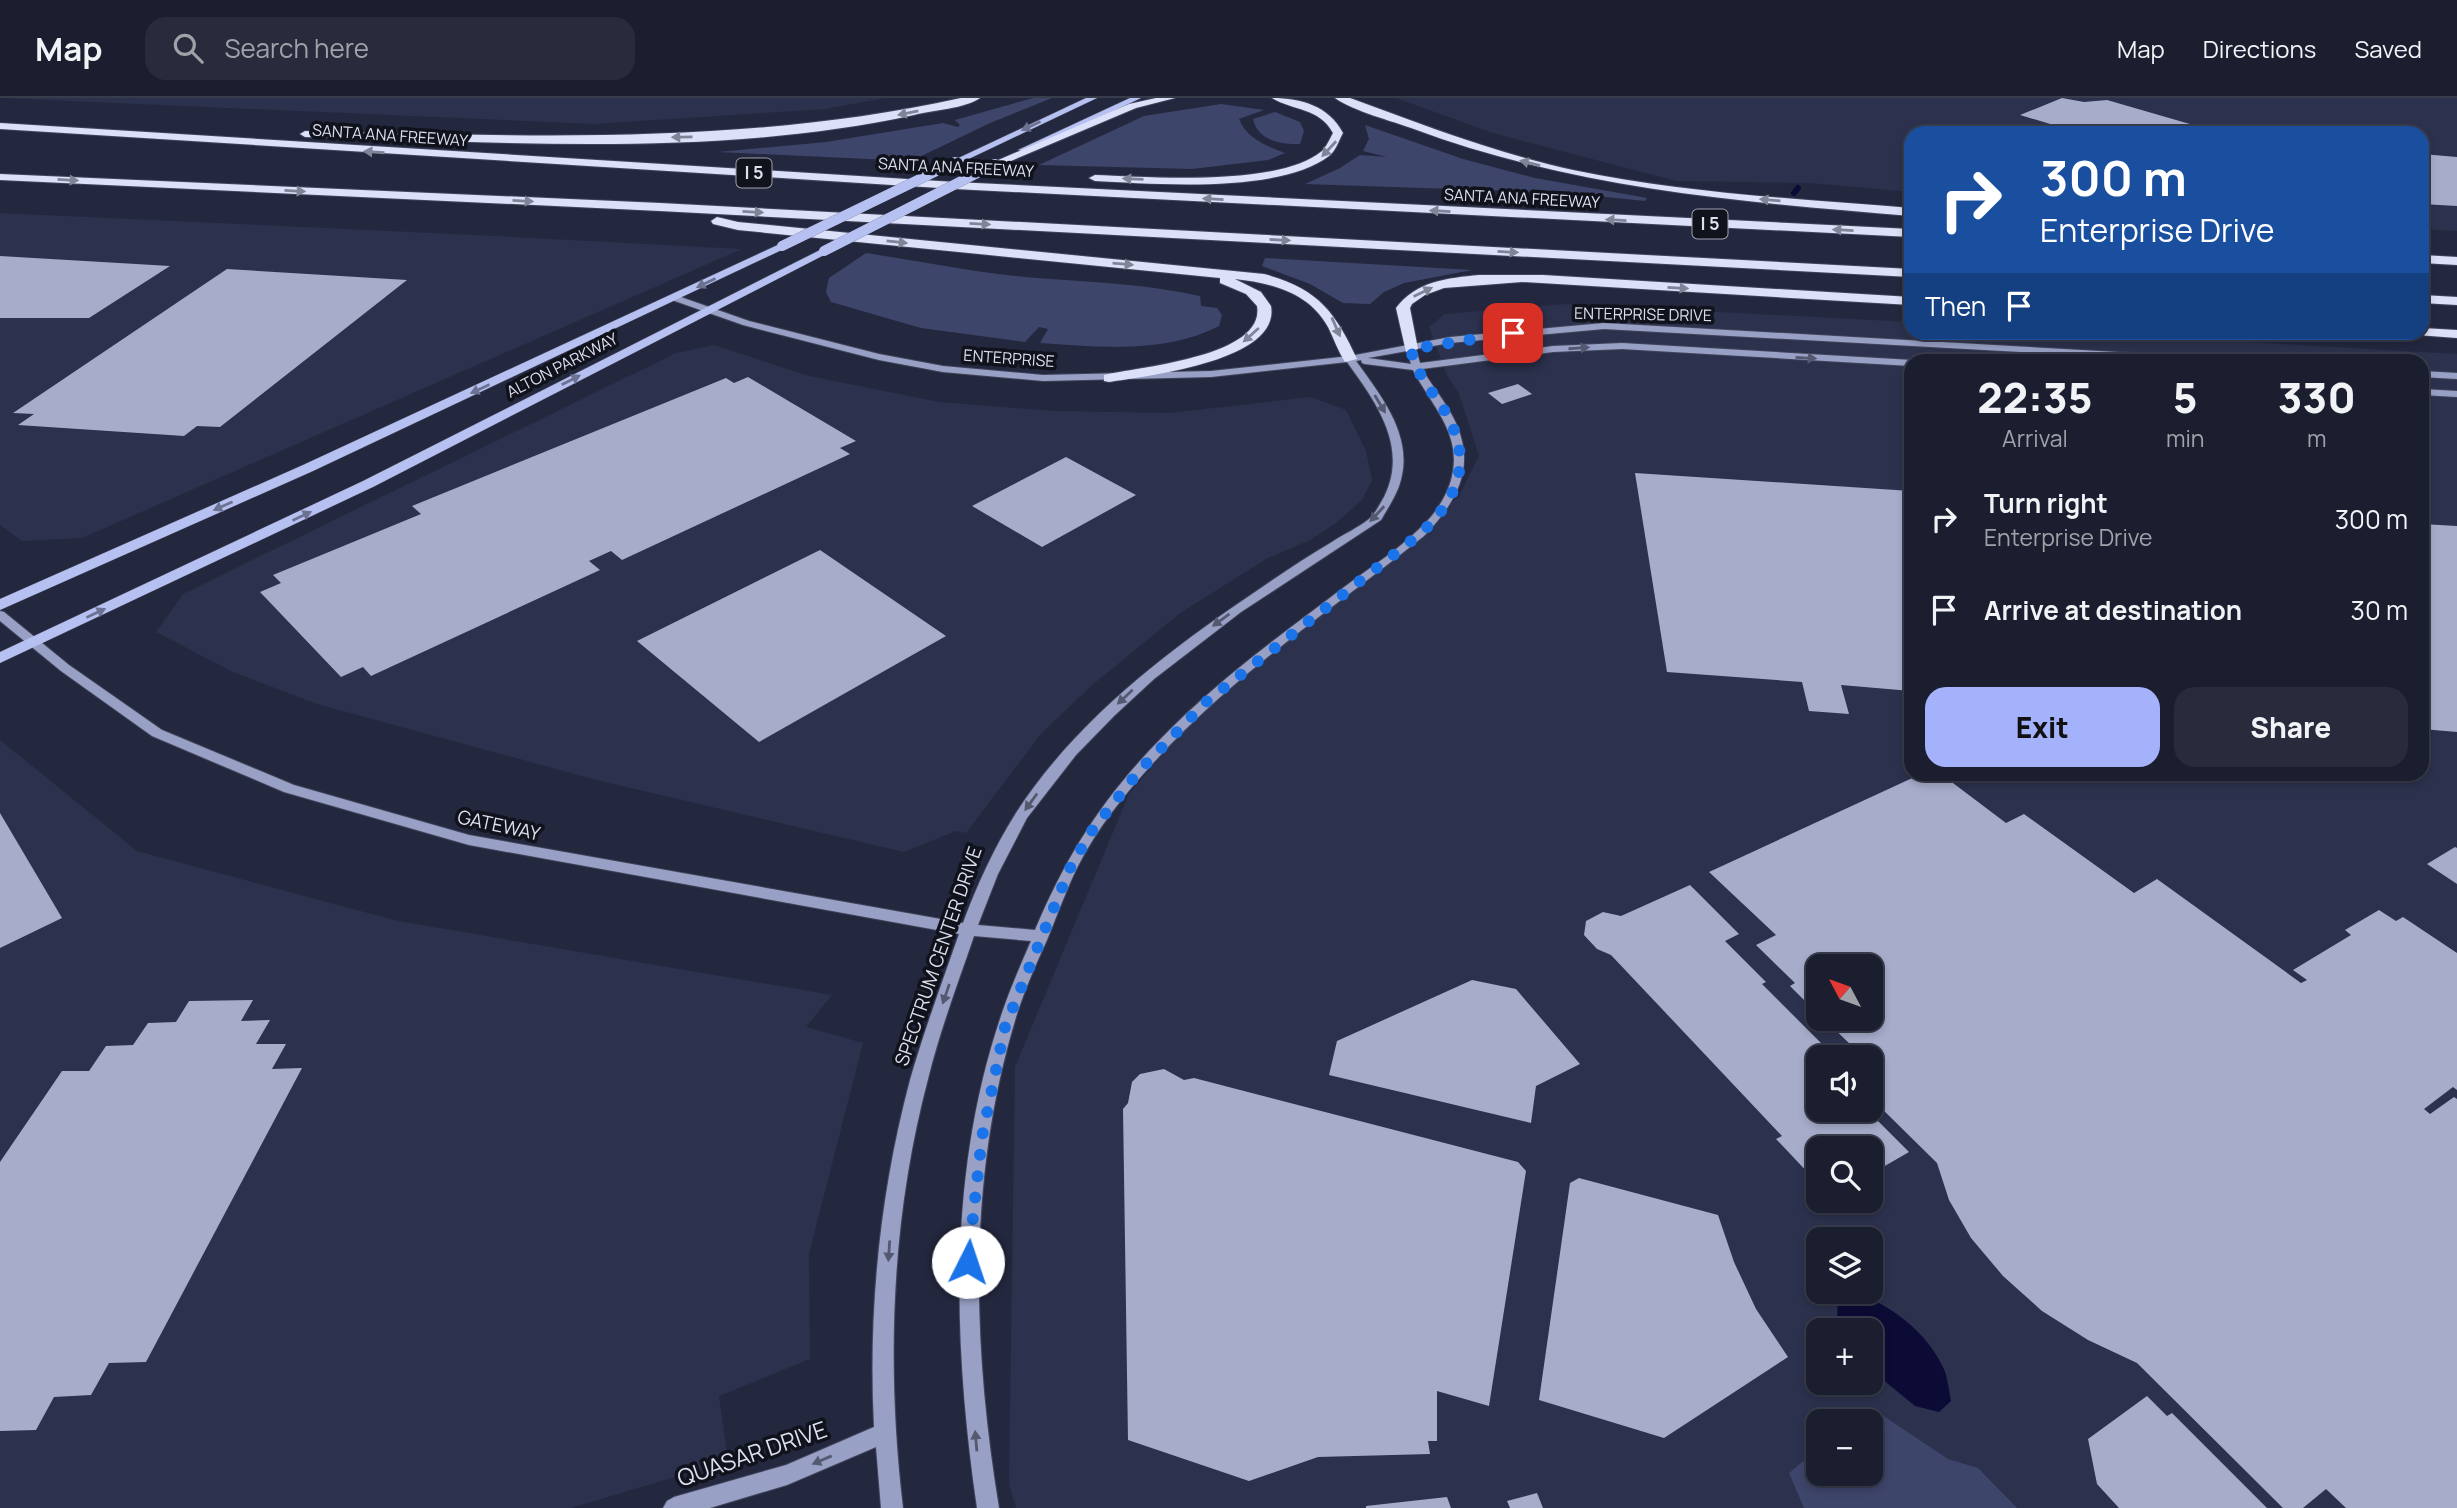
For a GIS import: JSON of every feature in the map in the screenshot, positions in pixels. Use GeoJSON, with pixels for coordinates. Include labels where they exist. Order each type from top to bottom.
{"type":"FeatureCollection","features":[{"type":"Feature","properties":{"kind":"highway"},"geometry":{"type":"LineString","coordinates":[[0,125],[203,132],[569,138],[704,136],[865,121],[975,98]]}},
{"type":"Feature","properties":{"kind":"highway"},"geometry":{"type":"LineString","coordinates":[[995,164],[1133,106],[1170,98]]}},
{"type":"Feature","properties":{"kind":"highway"},"geometry":{"type":"LineString","coordinates":[[1085,178],[1249,177],[1300,167],[1331,150],[1338,133],[1330,120],[1308,107],[1278,98]]}},
{"type":"Feature","properties":{"kind":"highway"},"geometry":{"type":"LineString","coordinates":[[1340,98],[1488,151],[1605,179],[1696,193],[1904,211]]}},
{"type":"Feature","properties":{"kind":"highway","name":"SANTA ANA FREEWAY"},"geometry":{"type":"LineString","coordinates":[[0,125],[406,154],[1508,215],[1904,233]]}},
{"type":"Feature","properties":{"kind":"highway"},"geometry":{"type":"LineString","coordinates":[[406,154],[1016,176]]}},
{"type":"Feature","properties":{"kind":"highway","name":"I 5"},"geometry":{"type":"LineString","coordinates":[[0,177],[660,207],[1904,272]]}},
{"type":"Feature","properties":{"kind":"highway"},"geometry":{"type":"LineString","coordinates":[[660,207],[738,226],[1264,278],[1292,286],[1314,300],[1332,317],[1350,359]]}},
{"type":"Feature","properties":{"kind":"highway"},"geometry":{"type":"LineString","coordinates":[[2429,259],[2457,261]]}},
{"type":"Feature","properties":{"kind":"highway"},"geometry":{"type":"LineString","coordinates":[[1109,378],[1218,354],[1243,343],[1258,331],[1265,317],[1265,306],[1258,295],[1193,270]]}},
{"type":"Feature","properties":{"kind":"highway"},"geometry":{"type":"LineString","coordinates":[[1411,349],[1403,308],[1406,302],[1431,287],[1458,281],[1492,279],[1609,284],[1904,301]]}},
{"type":"Feature","properties":{"kind":"highway"},"geometry":{"type":"LineString","coordinates":[[2429,299],[2457,301]]}},
{"type":"Feature","properties":{"kind":"highway"},"geometry":{"type":"LineString","coordinates":[[2429,332],[2457,334]]}},
{"type":"Feature","properties":{"kind":"main road","name":"ALTON PARKWAY"},"geometry":{"type":"LineString","coordinates":[[0,605],[308,468],[675,298],[1093,98]]}},
{"type":"Feature","properties":{"kind":"main road","name":"ALTON PARKWAY"},"geometry":{"type":"LineString","coordinates":[[0,658],[368,484],[706,309],[995,164],[1137,98]]}},
{"type":"Feature","properties":{"kind":"street","name":"ENTERPRISE"},"geometry":{"type":"LineString","coordinates":[[675,298],[804,338],[924,366],[1016,376],[1190,376],[1350,359]]}},
{"type":"Feature","properties":{"kind":"street","name":"ENTERPRISE DRIVE"},"geometry":{"type":"LineString","coordinates":[[1350,359],[1513,333],[1604,326],[2100,354]]}},
{"type":"Feature","properties":{"kind":"street","name":"ENTERPRISE DRIVE"},"geometry":{"type":"LineString","coordinates":[[1350,359],[1414,367],[1553,349],[1622,346],[1904,363]]}},
{"type":"Feature","properties":{"kind":"street"},"geometry":{"type":"LineString","coordinates":[[988,1508],[978,1454],[968,1338],[971,1225],[982,1137],[1009,1014],[1071,866],[1091,832],[1162,746],[1237,676],[1420,534],[1447,504],[1460,472],[1459,441],[1446,412],[1414,367],[1411,349]]}},
{"type":"Feature","properties":{"kind":"street","name":"SPECTRUM CENTER DRIVE"},"geometry":{"type":"LineString","coordinates":[[891,1508],[885,1433],[887,1279],[897,1183],[918,1083],[968,930],[1000,847],[1042,787],[1093,729],[1181,649],[1276,580],[1375,520],[1387,503],[1400,469],[1399,445],[1390,420],[1350,359]]}},
{"type":"Feature","properties":{"kind":"street"},"geometry":{"type":"LineString","coordinates":[[2429,374],[2457,376]]}},
{"type":"Feature","properties":{"kind":"street"},"geometry":{"type":"LineString","coordinates":[[2429,392],[2457,394]]}},
{"type":"Feature","properties":{"kind":"street","name":"GATEWAY"},"geometry":{"type":"LineString","coordinates":[[0,615],[116,706],[157,733],[289,789],[469,840],[968,930],[1041,936]]}},
{"type":"Feature","properties":{"kind":"street","name":"QUASAR DRIVE"},"geometry":{"type":"LineString","coordinates":[[674,1508],[787,1475],[885,1433]]}},
{"type":"Feature","properties":{"kind":"shaded area"},"geometry":{"type":"Polygon","coordinates":[[[3,98],[885,98],[825,109],[594,124],[3,98]]]}},
{"type":"Feature","properties":{"kind":"shaded area"},"geometry":{"type":"Polygon","coordinates":[[[1033,98],[1052,98],[990,123],[911,161],[718,152],[826,142],[943,123],[958,127],[960,125],[955,120],[1033,98]]]}},
{"type":"Feature","properties":{"kind":"shaded area"},"geometry":{"type":"Polygon","coordinates":[[[1396,98],[2457,98],[2457,231],[2429,229],[2429,126],[1904,126],[1904,191],[1809,183],[1676,181],[1493,133],[1396,98]]]}},
{"type":"Feature","properties":{"kind":"shaded area"},"geometry":{"type":"Polygon","coordinates":[[[1221,104],[1264,110],[1239,119],[1242,126],[1252,137],[1285,153],[1268,160],[1192,169],[1039,165],[1144,116],[1221,104]]]}},
{"type":"Feature","properties":{"kind":"shaded area"},"geometry":{"type":"Polygon","coordinates":[[[1275,112],[1300,122],[1304,131],[1300,144],[1271,140],[1260,132],[1253,119],[1275,112]]]}},
{"type":"Feature","properties":{"kind":"shaded area"},"geometry":{"type":"Polygon","coordinates":[[[1365,125],[1463,159],[1535,178],[1647,198],[1645,201],[1567,193],[1305,184],[1340,168],[1360,155],[1387,157],[1363,151],[1369,139],[1365,125]]]}},
{"type":"Feature","properties":{"kind":"shaded area"},"geometry":{"type":"Polygon","coordinates":[[[0,213],[742,249],[82,538],[22,541],[0,525],[0,213]]]}},
{"type":"Feature","properties":{"kind":"shaded area"},"geometry":{"type":"Polygon","coordinates":[[[866,253],[1005,275],[1178,292],[1200,296],[1201,306],[1217,308],[1222,315],[1219,326],[1177,341],[1108,347],[1040,343],[1048,329],[1039,327],[1025,342],[921,328],[831,302],[826,292],[829,278],[866,253]]]}},
{"type":"Feature","properties":{"kind":"shaded area"},"geometry":{"type":"Polygon","coordinates":[[[1265,258],[1472,270],[1404,283],[1384,292],[1370,304],[1343,303],[1310,284],[1262,266],[1265,258]]]}},
{"type":"Feature","properties":{"kind":"shaded area"},"geometry":{"type":"Polygon","coordinates":[[[1566,304],[1904,322],[1904,340],[2212,340],[2457,354],[2457,1508],[1016,1508],[1009,1484],[1015,1067],[1129,794],[1211,697],[1411,542],[1459,496],[1479,456],[1459,394],[1447,375],[1429,327],[1445,314],[1566,304]]]}},
{"type":"Feature","properties":{"kind":"shaded area"},"geometry":{"type":"Polygon","coordinates":[[[714,345],[809,376],[939,402],[1055,411],[1169,413],[1311,397],[1346,410],[1366,451],[1372,480],[1362,500],[1336,523],[1310,540],[1266,559],[1179,614],[1091,686],[1041,734],[966,833],[956,831],[904,852],[597,780],[317,704],[233,672],[156,632],[183,594],[676,353],[714,345]]]}},
{"type":"Feature","properties":{"kind":"shaded area"},"geometry":{"type":"Polygon","coordinates":[[[0,740],[137,851],[398,921],[832,995],[806,1027],[863,1043],[809,1254],[810,1359],[719,1396],[728,1461],[571,1508],[0,1508],[0,740]]]}},
{"type":"Feature","properties":{"kind":"shaded area"},"geometry":{"type":"Polygon","coordinates":[[[1838,1304],[1881,1304],[1905,1320],[1937,1355],[1944,1369],[1951,1401],[1939,1412],[1915,1406],[1883,1380],[1883,1318],[1837,1318],[1838,1304]]]}},
{"type":"Feature","properties":{"kind":"shaded area"},"geometry":{"type":"Polygon","coordinates":[[[1883,1416],[1948,1459],[1978,1468],[2017,1508],[1804,1508],[1789,1473],[1806,1459],[1806,1486],[1883,1486],[1883,1416]]]}},
{"type":"Feature","properties":{"kind":"building"},"geometry":{"type":"Polygon","coordinates":[[[2062,98],[2084,102],[2107,100],[2197,126],[2057,126],[2020,115],[2062,98]]]}},
{"type":"Feature","properties":{"kind":"building"},"geometry":{"type":"Polygon","coordinates":[[[2429,155],[2457,157],[2457,206],[2429,204],[2429,155]]]}},
{"type":"Feature","properties":{"kind":"building"},"geometry":{"type":"Polygon","coordinates":[[[0,256],[170,266],[89,318],[0,318],[0,256]]]}},
{"type":"Feature","properties":{"kind":"building"},"geometry":{"type":"Polygon","coordinates":[[[227,269],[407,280],[220,427],[197,426],[184,436],[18,425],[34,414],[13,413],[227,269]]]}},
{"type":"Feature","properties":{"kind":"building"},"geometry":{"type":"Polygon","coordinates":[[[748,377],[856,441],[840,448],[850,454],[622,560],[611,551],[589,561],[600,570],[371,676],[363,667],[341,677],[260,592],[281,583],[273,575],[421,514],[412,506],[726,378],[734,383],[748,377]]]}},
{"type":"Feature","properties":{"kind":"building"},"geometry":{"type":"Polygon","coordinates":[[[1518,384],[1532,394],[1502,404],[1488,393],[1518,384]]]}},
{"type":"Feature","properties":{"kind":"building"},"geometry":{"type":"Polygon","coordinates":[[[1066,457],[1136,495],[1042,547],[972,506],[1066,457]]]}},
{"type":"Feature","properties":{"kind":"building"},"geometry":{"type":"Polygon","coordinates":[[[1635,473],[1904,491],[1904,690],[1841,685],[1849,714],[1809,711],[1802,682],[1667,672],[1635,473]]]}},
{"type":"Feature","properties":{"kind":"building"},"geometry":{"type":"Polygon","coordinates":[[[2429,524],[2457,526],[2457,732],[2429,730],[2429,524]]]}},
{"type":"Feature","properties":{"kind":"building"},"geometry":{"type":"Polygon","coordinates":[[[820,550],[946,636],[759,742],[637,641],[820,550]]]}},
{"type":"Feature","properties":{"kind":"building"},"geometry":{"type":"Polygon","coordinates":[[[1906,781],[1950,781],[2006,823],[2024,814],[2134,893],[2157,879],[2301,983],[2307,980],[2293,970],[2351,935],[2345,930],[2379,910],[2396,921],[2403,917],[2457,953],[2457,1090],[2453,1087],[2424,1109],[2430,1114],[2454,1097],[2457,1099],[2457,1508],[2346,1508],[2326,1489],[2303,1508],[2283,1508],[2137,1363],[2088,1340],[2042,1311],[2003,1276],[1971,1238],[1949,1200],[1937,1163],[1883,1110],[1883,1045],[1851,1045],[1836,1031],[1883,1031],[1883,954],[1806,954],[1806,1002],[1790,986],[1795,983],[1756,945],[1776,935],[1709,872],[1906,781]]]}},
{"type":"Feature","properties":{"kind":"building"},"geometry":{"type":"Polygon","coordinates":[[[0,813],[62,918],[0,948],[0,813]]]}},
{"type":"Feature","properties":{"kind":"building"},"geometry":{"type":"Polygon","coordinates":[[[2457,848],[2457,884],[2427,864],[2457,848]]]}},
{"type":"Feature","properties":{"kind":"building"},"geometry":{"type":"Polygon","coordinates":[[[1690,885],[1739,934],[1725,941],[1766,982],[1762,984],[1806,1031],[1821,1043],[1806,1045],[1806,1122],[1879,1122],[1909,1152],[1883,1167],[1883,1136],[1806,1136],[1806,1171],[1776,1139],[1782,1136],[1611,955],[1597,949],[1584,935],[1586,921],[1603,912],[1621,916],[1690,885]]]}},
{"type":"Feature","properties":{"kind":"building"},"geometry":{"type":"Polygon","coordinates":[[[1472,980],[1516,989],[1580,1064],[1536,1086],[1531,1123],[1329,1075],[1337,1041],[1472,980]]]}},
{"type":"Feature","properties":{"kind":"building"},"geometry":{"type":"Polygon","coordinates":[[[253,1000],[241,1021],[270,1020],[256,1044],[286,1044],[272,1069],[302,1068],[146,1362],[109,1363],[91,1395],[54,1397],[36,1430],[0,1431],[0,1162],[62,1071],[89,1071],[106,1046],[133,1045],[148,1023],[176,1022],[189,1001],[253,1000]]]}},
{"type":"Feature","properties":{"kind":"building"},"geometry":{"type":"Polygon","coordinates":[[[1164,1069],[1184,1080],[1194,1078],[1518,1162],[1526,1171],[1489,1406],[1437,1391],[1437,1441],[1428,1441],[1430,1454],[1318,1457],[1249,1481],[1128,1440],[1123,1109],[1128,1103],[1132,1082],[1140,1074],[1164,1069]]]}},
{"type":"Feature","properties":{"kind":"building"},"geometry":{"type":"Polygon","coordinates":[[[1579,1178],[1718,1215],[1734,1262],[1756,1309],[1788,1357],[1664,1438],[1539,1400],[1570,1183],[1579,1178]]]}},
{"type":"Feature","properties":{"kind":"building"},"geometry":{"type":"Polygon","coordinates":[[[2147,1396],[2167,1416],[2172,1413],[2267,1508],[2119,1508],[2097,1484],[2088,1439],[2147,1396]]]}},
{"type":"Feature","properties":{"kind":"building"},"geometry":{"type":"Polygon","coordinates":[[[1537,1493],[1543,1508],[1510,1508],[1507,1501],[1537,1493]]]}},
{"type":"Feature","properties":{"kind":"building"},"geometry":{"type":"Polygon","coordinates":[[[1447,1497],[1451,1508],[1366,1508],[1366,1506],[1447,1497]]]}},
{"type":"Feature","properties":{"kind":"waterway"},"geometry":{"type":"LineString","coordinates":[[1794,193],[1798,188]]}},
{"type":"Feature","properties":{"kind":"route"},"geometry":{"type":"LineString","coordinates":[[968,1262],[982,1137],[989,1093],[1005,1027],[1071,866],[1091,832],[1119,794],[1206,702],[1420,534],[1447,504],[1460,472],[1459,441],[1446,412],[1414,367],[1411,349],[1450,340],[1513,333]]}}]}
